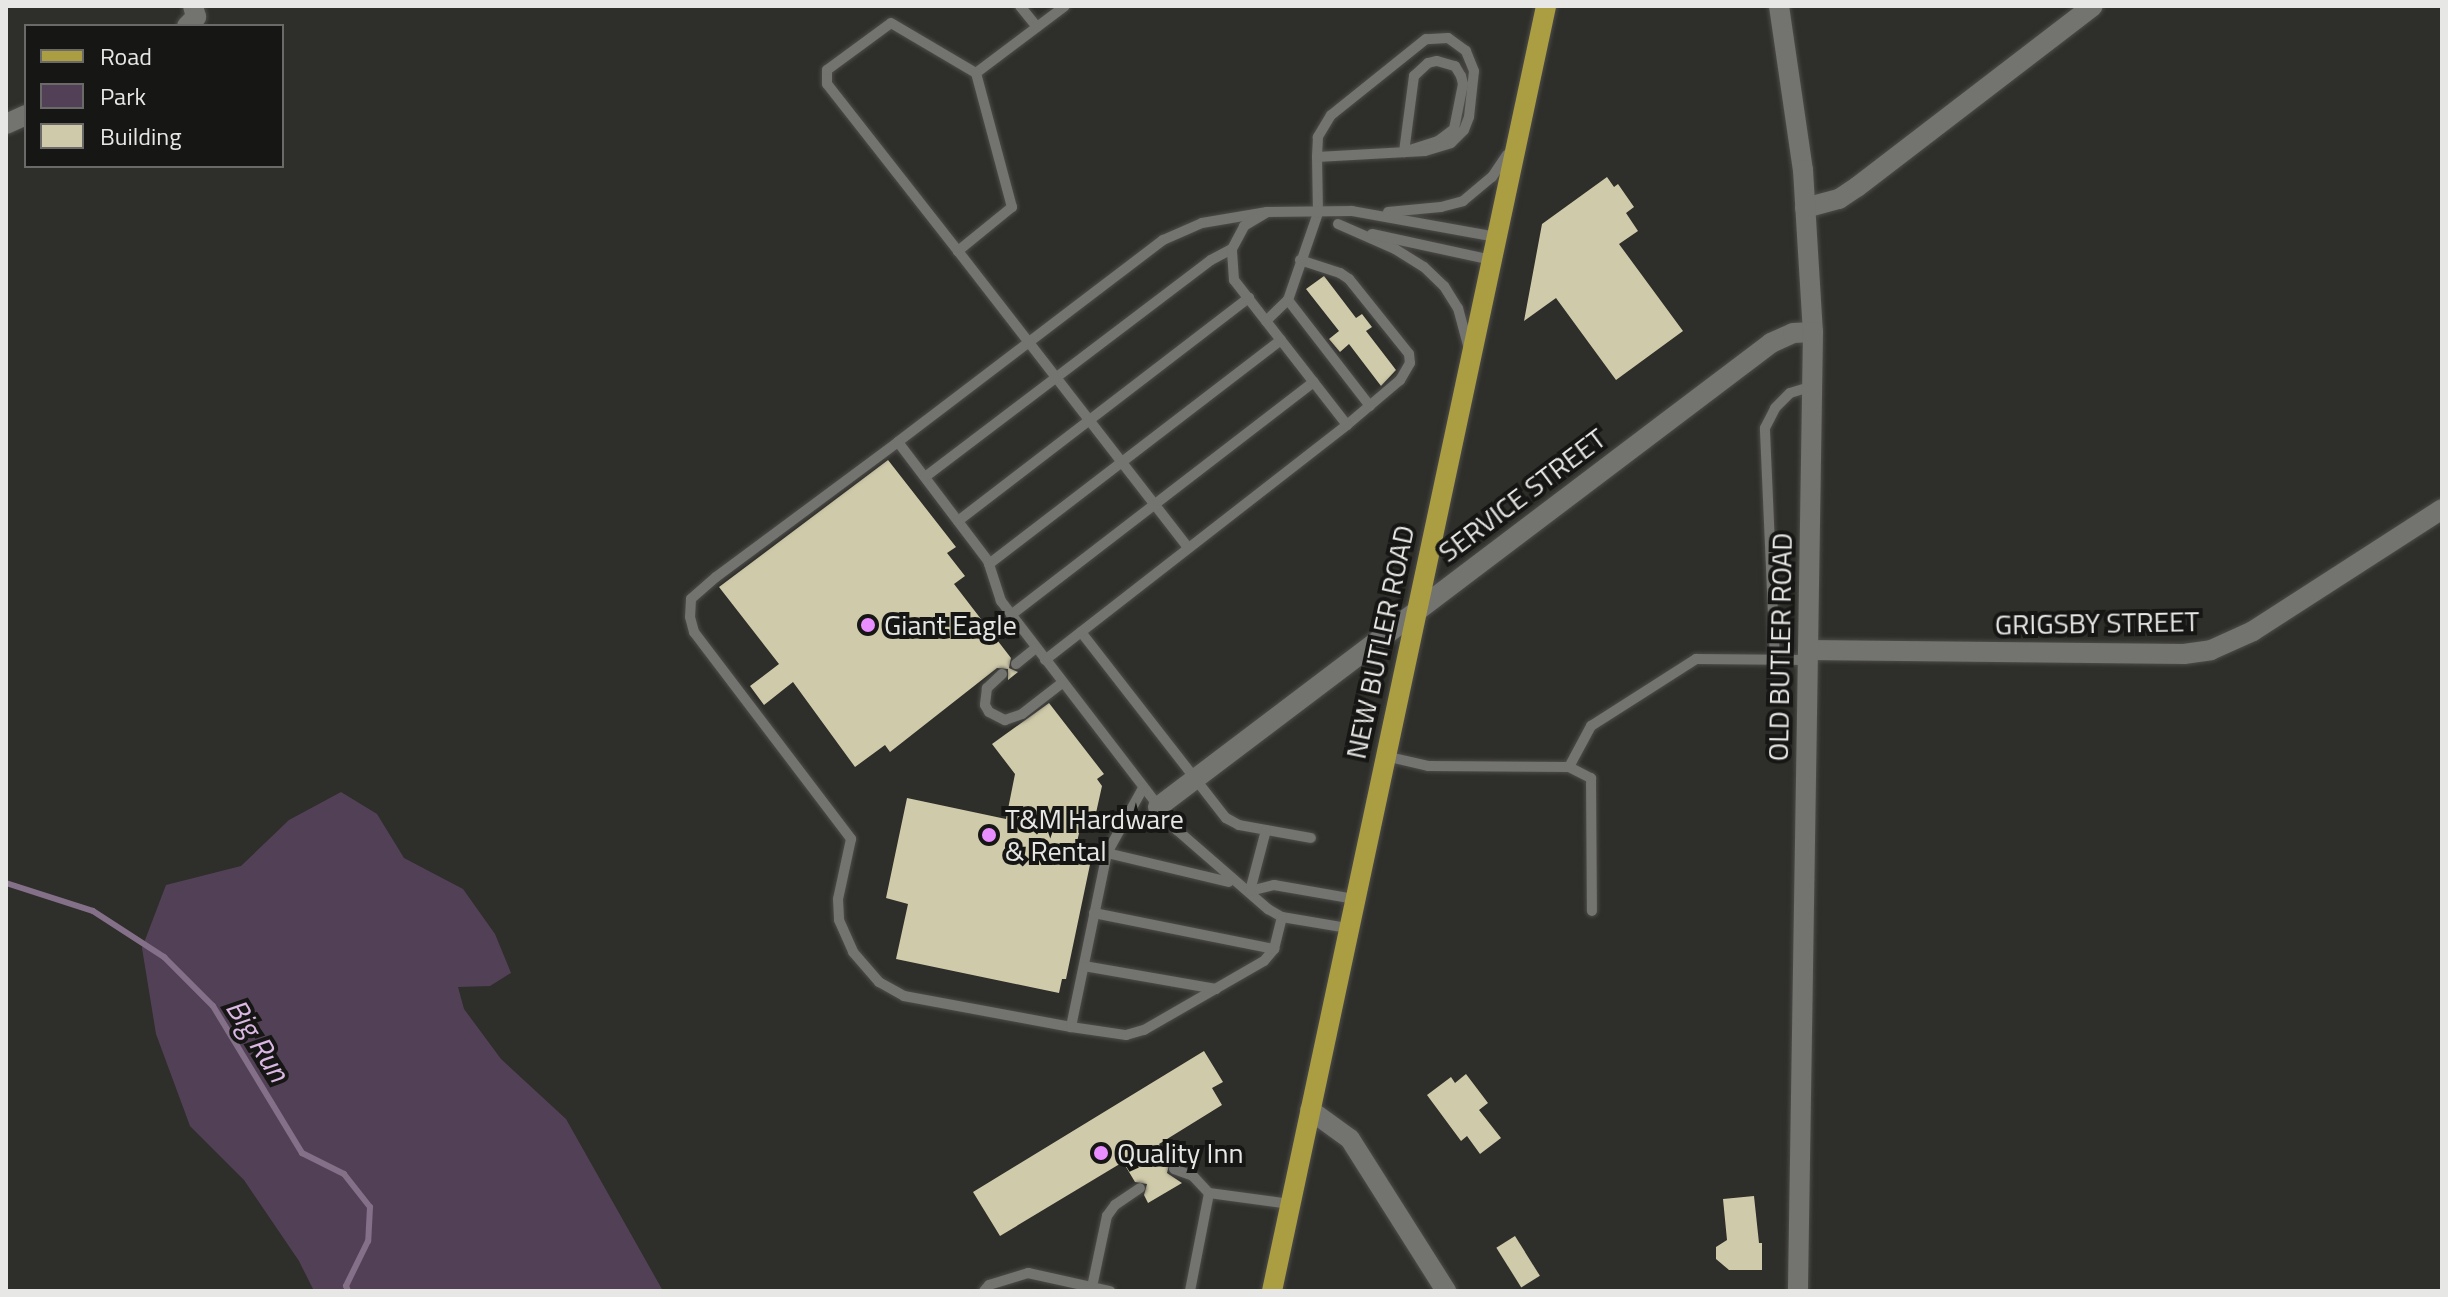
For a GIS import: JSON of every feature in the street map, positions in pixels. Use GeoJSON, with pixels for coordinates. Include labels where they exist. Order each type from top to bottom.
{"type":"FeatureCollection","features":[{"type":"Feature","properties":{"kind":"main road","name":"NEW BUTLER ROAD"},"geometry":{"type":"LineString","coordinates":[[1272,1291],[1546,6]]}},
{"type":"Feature","properties":{"kind":"street"},"geometry":{"type":"LineString","coordinates":[[189,24],[196,17],[193,6]]}},
{"type":"Feature","properties":{"kind":"street","name":"OLD BUTLER ROAD"},"geometry":{"type":"LineString","coordinates":[[1779,6],[1793,92],[1813,332],[1798,1291]]}},
{"type":"Feature","properties":{"kind":"street"},"geometry":{"type":"LineString","coordinates":[[1805,208],[1839,199],[1857,187],[2093,6]]}},
{"type":"Feature","properties":{"kind":"street","name":"SERVICE STREET"},"geometry":{"type":"LineString","coordinates":[[1158,807],[1771,343],[1793,333],[1813,332]]}},
{"type":"Feature","properties":{"kind":"street","name":"GRIGSBY STREET"},"geometry":{"type":"LineString","coordinates":[[1808,655],[2184,654],[2211,650],[2253,631],[2442,509]]}},
{"type":"Feature","properties":{"kind":"street"},"geometry":{"type":"LineString","coordinates":[[1310,1110],[1350,1139],[1446,1291]]}},
{"type":"Feature","properties":{"kind":"lane"},"geometry":{"type":"LineString","coordinates":[[1020,6],[1037,27]]}},
{"type":"Feature","properties":{"kind":"lane"},"geometry":{"type":"LineString","coordinates":[[976,73],[1065,6]]}},
{"type":"Feature","properties":{"kind":"lane"},"geometry":{"type":"LineString","coordinates":[[958,251],[1012,207],[976,73],[891,23],[827,70],[827,84],[1188,548]]}},
{"type":"Feature","properties":{"kind":"lane"},"geometry":{"type":"LineString","coordinates":[[1266,321],[1288,300],[1318,213],[1317,157],[1318,137],[1331,115],[1426,39],[1448,38],[1466,51],[1474,71],[1469,117],[1464,130],[1440,149],[1317,157]]}},
{"type":"Feature","properties":{"kind":"lane"},"geometry":{"type":"LineString","coordinates":[[1447,62],[1455,66],[1463,84],[1454,129],[1438,141],[1404,152],[1414,76],[1428,63],[1447,62]]}},
{"type":"Feature","properties":{"kind":"lane"},"geometry":{"type":"LineString","coordinates":[[1282,917],[1274,949],[1264,961],[1144,1030],[1126,1035],[904,996],[879,982],[853,952],[839,920],[838,899],[851,839],[694,632],[690,617],[691,599],[1163,240],[1213,220],[1267,212],[1414,211],[1463,201],[1492,177],[1511,148],[1521,124]]}},
{"type":"Feature","properties":{"kind":"lane"},"geometry":{"type":"LineString","coordinates":[[925,477],[1233,246],[1244,226],[1267,212]]}},
{"type":"Feature","properties":{"kind":"lane"},"geometry":{"type":"LineString","coordinates":[[1363,212],[1496,237]]}},
{"type":"Feature","properties":{"kind":"lane"},"geometry":{"type":"LineString","coordinates":[[1318,213],[1395,249],[1424,267],[1444,286],[1465,324],[1467,371]]}},
{"type":"Feature","properties":{"kind":"lane"},"geometry":{"type":"LineString","coordinates":[[1213,220],[1227,224],[1233,246],[1234,280],[1347,425]]}},
{"type":"Feature","properties":{"kind":"lane"},"geometry":{"type":"LineString","coordinates":[[1338,224],[1491,260]]}},
{"type":"Feature","properties":{"kind":"lane"},"geometry":{"type":"LineString","coordinates":[[1045,660],[1347,425],[1400,380],[1410,363],[1409,354],[1349,279],[1300,260]]}},
{"type":"Feature","properties":{"kind":"lane"},"geometry":{"type":"LineString","coordinates":[[958,521],[1249,298]]}},
{"type":"Feature","properties":{"kind":"lane"},"geometry":{"type":"LineString","coordinates":[[1288,300],[1370,406]]}},
{"type":"Feature","properties":{"kind":"lane"},"geometry":{"type":"LineString","coordinates":[[989,564],[1281,340]]}},
{"type":"Feature","properties":{"kind":"lane"},"geometry":{"type":"LineString","coordinates":[[1011,615],[1314,382]]}},
{"type":"Feature","properties":{"kind":"lane"},"geometry":{"type":"LineString","coordinates":[[1775,660],[1765,428],[1775,408],[1790,393],[1813,386]]}},
{"type":"Feature","properties":{"kind":"lane"},"geometry":{"type":"LineString","coordinates":[[898,442],[989,564],[995,590],[1062,683],[1158,807],[1194,848],[1234,883]]}},
{"type":"Feature","properties":{"kind":"lane"},"geometry":{"type":"LineString","coordinates":[[1081,632],[1226,818],[1239,825],[1311,838]]}},
{"type":"Feature","properties":{"kind":"lane"},"geometry":{"type":"LineString","coordinates":[[1016,664],[1036,648]]}},
{"type":"Feature","properties":{"kind":"lane"},"geometry":{"type":"LineString","coordinates":[[1569,767],[1591,726],[1696,659],[1775,660],[1808,655]]}},
{"type":"Feature","properties":{"kind":"lane"},"geometry":{"type":"LineString","coordinates":[[1002,674],[987,688],[985,705],[989,712],[1005,720],[1022,714],[1062,683]]}},
{"type":"Feature","properties":{"kind":"lane"},"geometry":{"type":"LineString","coordinates":[[1385,756],[1428,766],[1569,767],[1591,778],[1592,911]]}},
{"type":"Feature","properties":{"kind":"lane"},"geometry":{"type":"LineString","coordinates":[[1071,1027],[1107,853],[1143,788]]}},
{"type":"Feature","properties":{"kind":"lane"},"geometry":{"type":"LineString","coordinates":[[1250,891],[1266,830]]}},
{"type":"Feature","properties":{"kind":"lane"},"geometry":{"type":"LineString","coordinates":[[1107,853],[1234,883],[1250,891],[1282,917],[1348,928]]}},
{"type":"Feature","properties":{"kind":"lane"},"geometry":{"type":"LineString","coordinates":[[1250,891],[1274,885],[1354,899]]}},
{"type":"Feature","properties":{"kind":"lane"},"geometry":{"type":"LineString","coordinates":[[1094,913],[1274,949]]}},
{"type":"Feature","properties":{"kind":"lane"},"geometry":{"type":"LineString","coordinates":[[1084,966],[1216,989]]}},
{"type":"Feature","properties":{"kind":"lane"},"geometry":{"type":"LineString","coordinates":[[1174,1169],[1193,1176],[1209,1193],[1290,1204]]}},
{"type":"Feature","properties":{"kind":"lane"},"geometry":{"type":"LineString","coordinates":[[1092,1287],[1107,1216],[1115,1205],[1140,1188]]}},
{"type":"Feature","properties":{"kind":"lane"},"geometry":{"type":"LineString","coordinates":[[1190,1291],[1209,1193]]}},
{"type":"Feature","properties":{"kind":"lane"},"geometry":{"type":"LineString","coordinates":[[984,1291],[989,1285],[1028,1273],[1110,1291]]}},
{"type":"Feature","properties":{"kind":"green space"},"geometry":{"type":"Polygon","coordinates":[[[341,792],[377,814],[404,858],[463,889],[495,934],[511,973],[490,986],[458,987],[464,1009],[501,1059],[566,1119],[663,1291],[314,1291],[299,1261],[244,1180],[190,1126],[156,1034],[142,948],[166,885],[241,866],[289,820],[341,792]]]}},
{"type":"Feature","properties":{"kind":"building"},"geometry":{"type":"Polygon","coordinates":[[[1607,177],[1614,187],[1618,184],[1634,207],[1626,213],[1638,231],[1619,244],[1683,331],[1616,380],[1556,298],[1524,321],[1542,224],[1607,177]]]}},
{"type":"Feature","properties":{"kind":"building"},"geometry":{"type":"Polygon","coordinates":[[[1324,276],[1356,318],[1362,314],[1372,327],[1366,331],[1396,370],[1381,386],[1349,344],[1340,352],[1329,339],[1339,331],[1306,289],[1324,276]]]}},
{"type":"Feature","properties":{"kind":"building","name":"Giant Eagle"},"geometry":{"type":"Polygon","coordinates":[[[888,460],[956,547],[947,553],[965,576],[954,584],[1011,658],[1009,668],[1018,672],[1008,680],[1008,669],[997,668],[890,752],[885,745],[855,767],[793,682],[764,705],[750,686],[779,664],[719,587],[888,460]]]}},
{"type":"Feature","properties":{"kind":"building","name":"T&M Hardware & Rental"},"geometry":{"type":"Polygon","coordinates":[[[1049,703],[1104,774],[1097,779],[1102,786],[1096,813],[1084,811],[1075,851],[1092,855],[1066,979],[1062,979],[1059,993],[896,959],[908,904],[886,898],[907,798],[1006,819],[1015,774],[992,744],[1049,703]]]}},
{"type":"Feature","properties":{"kind":"building","name":"Quality Inn"},"geometry":{"type":"Polygon","coordinates":[[[1204,1051],[1223,1082],[1212,1088],[1222,1105],[1159,1144],[1170,1162],[1167,1173],[1182,1183],[1148,1203],[1144,1195],[1147,1184],[1135,1182],[1123,1162],[1000,1236],[973,1192],[1204,1051]]]}},
{"type":"Feature","properties":{"kind":"building"},"geometry":{"type":"Polygon","coordinates":[[[1466,1074],[1488,1103],[1479,1110],[1501,1138],[1480,1154],[1467,1136],[1461,1141],[1427,1095],[1451,1077],[1455,1083],[1466,1074]]]}},
{"type":"Feature","properties":{"kind":"building"},"geometry":{"type":"Polygon","coordinates":[[[1754,1196],[1759,1243],[1762,1243],[1762,1270],[1729,1270],[1716,1259],[1716,1247],[1727,1240],[1723,1199],[1754,1196]]]}},
{"type":"Feature","properties":{"kind":"building"},"geometry":{"type":"Polygon","coordinates":[[[1515,1236],[1540,1276],[1521,1288],[1496,1248],[1515,1236]]]}},
{"type":"Feature","properties":{"kind":"waterway","name":"Big Run"},"geometry":{"type":"LineString","coordinates":[[6,883],[93,911],[164,957],[213,1006],[302,1153],[344,1174],[370,1207],[368,1241],[346,1286],[348,1291]]}},
{"type":"Feature","properties":{"kind":"place","name":"Giant Eagle"},"geometry":{"type":"Point","coordinates":[868,625]}},
{"type":"Feature","properties":{"kind":"place","name":"T&M Hardware & Rental"},"geometry":{"type":"Point","coordinates":[989,835]}},
{"type":"Feature","properties":{"kind":"place","name":"Quality Inn"},"geometry":{"type":"Point","coordinates":[1101,1153]}}]}
